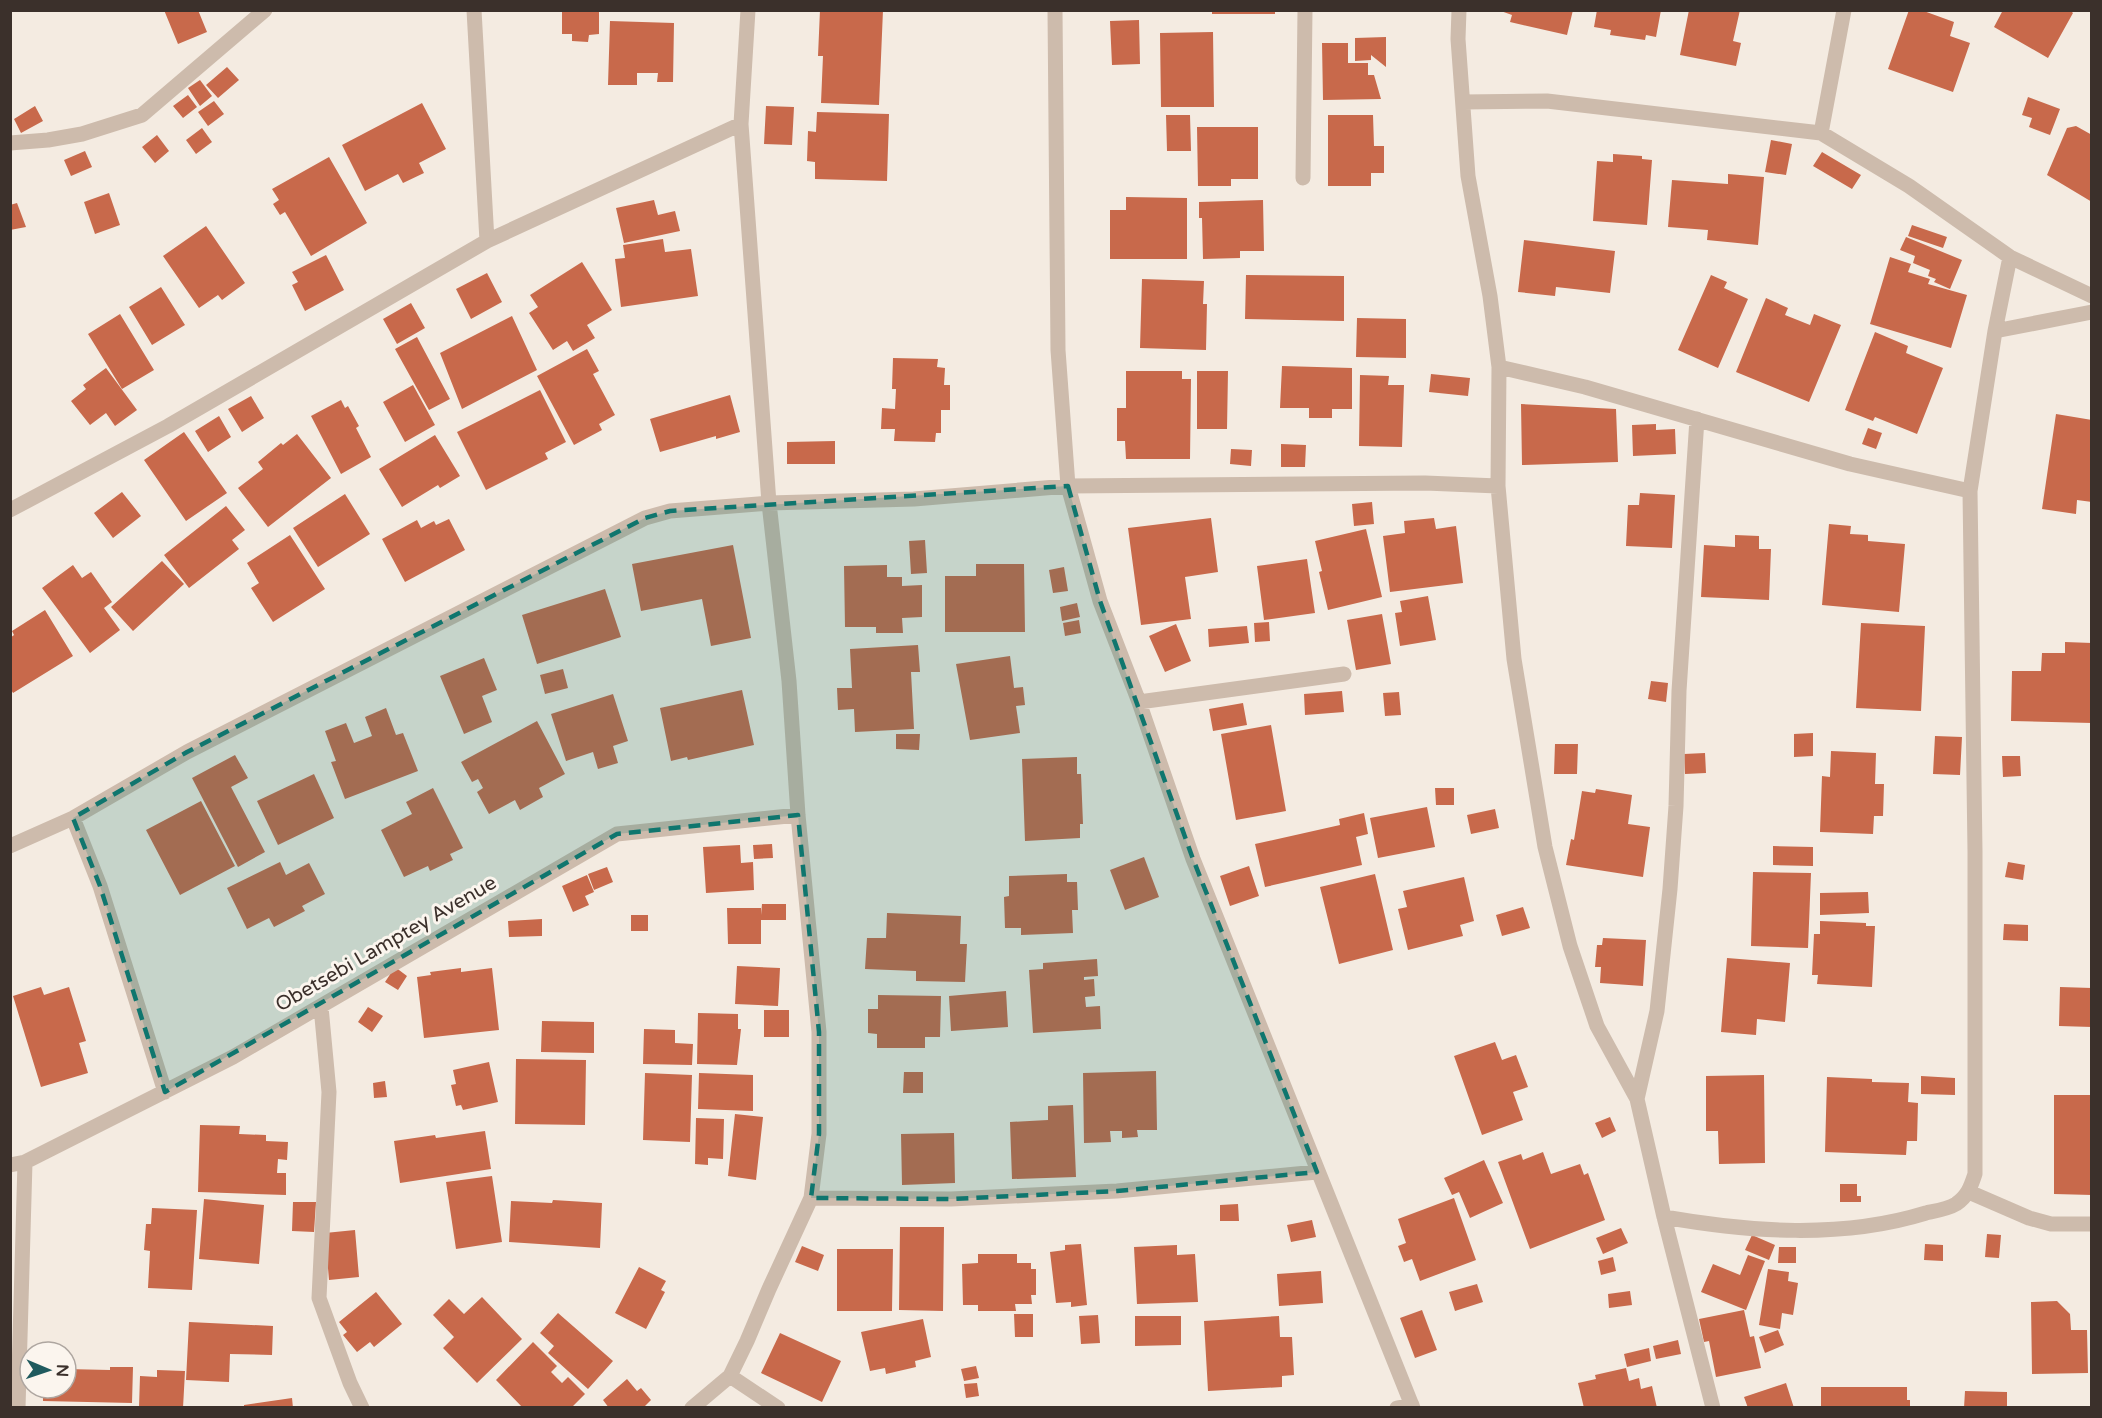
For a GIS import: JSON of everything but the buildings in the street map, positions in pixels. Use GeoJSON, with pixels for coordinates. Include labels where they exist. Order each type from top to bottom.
{"type":"FeatureCollection","features":[{"type":"Feature","properties":{"kind":"street"},"geometry":{"type":"LineString","coordinates":[[10,143],[82,134],[142,115],[265,10]]}},
{"type":"Feature","properties":{"kind":"street"},"geometry":{"type":"LineString","coordinates":[[474,10],[487,241]]}},
{"type":"Feature","properties":{"kind":"street"},"geometry":{"type":"LineString","coordinates":[[692,1407],[730,1376],[811,1198],[819,1134],[819,1032],[798,815],[789,681],[769,503],[741,124],[748,10]]}},
{"type":"Feature","properties":{"kind":"street"},"geometry":{"type":"LineString","coordinates":[[1055,10],[1058,350],[1068,486],[1100,601],[1193,859],[1407,1407]]}},
{"type":"Feature","properties":{"kind":"street"},"geometry":{"type":"LineString","coordinates":[[1303,178],[1305,10]]}},
{"type":"Feature","properties":{"kind":"street"},"geometry":{"type":"LineString","coordinates":[[1459,10],[1458,39],[1468,176],[1490,296],[1499,367],[1498,486],[1514,659],[1545,847],[1570,946],[1597,1026],[1637,1099],[1664,1217],[1713,1407]]}},
{"type":"Feature","properties":{"kind":"street"},"geometry":{"type":"LineString","coordinates":[[1821,133],[1844,10]]}},
{"type":"Feature","properties":{"kind":"street"},"geometry":{"type":"LineString","coordinates":[[1463,102],[1547,101],[1821,133],[1909,186],[2010,257],[2091,296]]}},
{"type":"Feature","properties":{"kind":"street"},"geometry":{"type":"LineString","coordinates":[[10,510],[178,420],[487,241],[741,124]]}},
{"type":"Feature","properties":{"kind":"street"},"geometry":{"type":"LineString","coordinates":[[1664,1217],[1761,1231],[1893,1224],[1955,1204],[1969,1192],[1975,1174],[1975,828],[1970,491],[1995,331],[2010,257]]}},
{"type":"Feature","properties":{"kind":"street"},"geometry":{"type":"LineString","coordinates":[[1995,331],[2091,312]]}},
{"type":"Feature","properties":{"kind":"street"},"geometry":{"type":"LineString","coordinates":[[1499,367],[1585,387],[1850,464],[1970,491]]}},
{"type":"Feature","properties":{"kind":"street"},"geometry":{"type":"LineString","coordinates":[[1637,1099],[1657,1011],[1670,889],[1676,806],[1679,691],[1697,419]]}},
{"type":"Feature","properties":{"kind":"street"},"geometry":{"type":"LineString","coordinates":[[10,846],[73,818],[187,752],[645,518],[670,511],[769,503],[914,499],[1068,486],[1425,483],[1498,486]]}},
{"type":"Feature","properties":{"kind":"street"},"geometry":{"type":"LineString","coordinates":[[1138,702],[1344,674]]}},
{"type":"Feature","properties":{"kind":"street","name":"Obetsebi Lamptey Avenue"},"geometry":{"type":"LineString","coordinates":[[18,1163],[233,1057],[617,834],[798,815]]}},
{"type":"Feature","properties":{"kind":"street"},"geometry":{"type":"LineString","coordinates":[[73,818],[100,886],[165,1092]]}},
{"type":"Feature","properties":{"kind":"street"},"geometry":{"type":"LineString","coordinates":[[321,1007],[329,1092],[319,1298],[350,1383],[362,1407]]}},
{"type":"Feature","properties":{"kind":"street"},"geometry":{"type":"LineString","coordinates":[[18,1163],[18,1407]]}},
{"type":"Feature","properties":{"kind":"street"},"geometry":{"type":"LineString","coordinates":[[811,1198],[951,1199],[1117,1191],[1317,1172]]}},
{"type":"Feature","properties":{"kind":"street"},"geometry":{"type":"LineString","coordinates":[[1969,1192],[2029,1218],[2051,1224],[2091,1224]]}},
{"type":"Feature","properties":{"kind":"street"},"geometry":{"type":"LineString","coordinates":[[730,1376],[778,1407]]}},
{"type":"Feature","properties":{"kind":"highlighted area"},"geometry":{"type":"Polygon","coordinates":[[[1068,486],[1100,601],[1193,859],[1317,1172],[1117,1191],[951,1199],[811,1198],[819,1134],[819,1032],[798,815],[617,834],[165,1092],[100,886],[73,818],[187,752],[645,518],[670,511],[1068,486]]]}}]}
